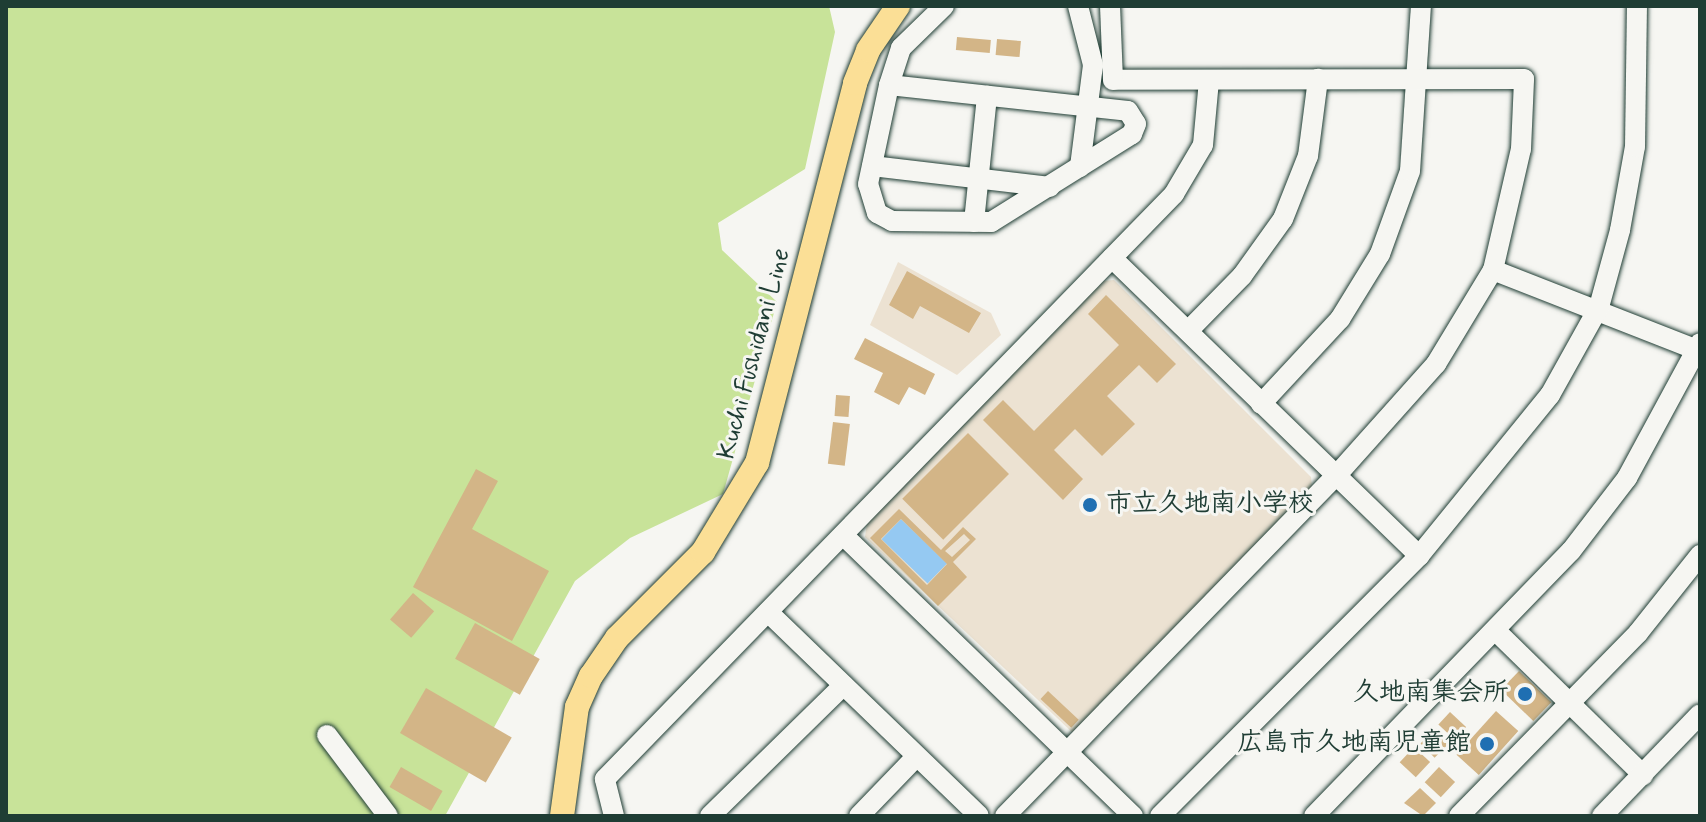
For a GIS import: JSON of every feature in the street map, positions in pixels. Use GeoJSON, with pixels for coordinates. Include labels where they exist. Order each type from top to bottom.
{"type":"FeatureCollection","features":[{"type":"Feature","properties":{"kind":"main road","name":"Kuchi Fushidani Line"},"geometry":{"type":"LineString","coordinates":[[562,816],[577,707],[591,676],[617,638],[703,552],[757,463],[855,83],[868,50],[898,6]]}},
{"type":"Feature","properties":{"kind":"street"},"geometry":{"type":"LineString","coordinates":[[889,85],[1128,111],[1136,124],[1132,134],[1002,217],[974,222],[884,217],[870,201],[872,166],[889,85],[901,48],[944,6]]}},
{"type":"Feature","properties":{"kind":"street"},"geometry":{"type":"LineString","coordinates":[[1078,6],[1093,65],[1080,167]]}},
{"type":"Feature","properties":{"kind":"street"},"geometry":{"type":"LineString","coordinates":[[1005,816],[1335,477],[1436,364],[1493,270],[1521,149],[1524,79],[1113,80],[1110,6]]}},
{"type":"Feature","properties":{"kind":"street"},"geometry":{"type":"LineString","coordinates":[[1261,404],[1340,319],[1380,254],[1410,171],[1421,79],[1421,6]]}},
{"type":"Feature","properties":{"kind":"street"},"geometry":{"type":"LineString","coordinates":[[1160,816],[1419,556],[1550,395],[1599,307],[1635,147],[1637,6]]}},
{"type":"Feature","properties":{"kind":"street"},"geometry":{"type":"LineString","coordinates":[[1188,331],[1242,276],[1283,219],[1308,156],[1318,79]]}},
{"type":"Feature","properties":{"kind":"street"},"geometry":{"type":"LineString","coordinates":[[614,816],[605,779],[1174,194],[1203,145],[1209,80]]}},
{"type":"Feature","properties":{"kind":"street"},"geometry":{"type":"LineString","coordinates":[[974,222],[987,96]]}},
{"type":"Feature","properties":{"kind":"street"},"geometry":{"type":"LineString","coordinates":[[872,166],[1050,187]]}},
{"type":"Feature","properties":{"kind":"street"},"geometry":{"type":"LineString","coordinates":[[1112,258],[1419,556]]}},
{"type":"Feature","properties":{"kind":"street"},"geometry":{"type":"LineString","coordinates":[[1314,816],[1571,551],[1627,478],[1699,348],[1599,307],[1493,270]]}},
{"type":"Feature","properties":{"kind":"street"},"geometry":{"type":"LineString","coordinates":[[843,535],[1133,816]]}},
{"type":"Feature","properties":{"kind":"street"},"geometry":{"type":"LineString","coordinates":[[1459,816],[1638,633],[1700,555]]}},
{"type":"Feature","properties":{"kind":"street"},"geometry":{"type":"LineString","coordinates":[[768,612],[979,816]]}},
{"type":"Feature","properties":{"kind":"street"},"geometry":{"type":"LineString","coordinates":[[1496,631],[1643,775]]}},
{"type":"Feature","properties":{"kind":"street"},"geometry":{"type":"LineString","coordinates":[[710,816],[844,685]]}},
{"type":"Feature","properties":{"kind":"street"},"geometry":{"type":"LineString","coordinates":[[1602,816],[1700,714]]}},
{"type":"Feature","properties":{"kind":"street"},"geometry":{"type":"LineString","coordinates":[[327,735],[388,816]]}},
{"type":"Feature","properties":{"kind":"street"},"geometry":{"type":"LineString","coordinates":[[859,816],[917,756]]}},
{"type":"Feature","properties":{"kind":"shaded area"},"geometry":{"type":"Polygon","coordinates":[[[898,262],[991,313],[1001,335],[957,375],[870,325],[898,262]]]}},
{"type":"Feature","properties":{"kind":"shaded area","name":"市立久地南小学校"},"geometry":{"type":"Polygon","coordinates":[[[1114,280],[1311,477],[1312,487],[1074,734],[865,537],[867,523],[1103,281],[1114,280]]]}},
{"type":"Feature","properties":{"kind":"green space"},"geometry":{"type":"Polygon","coordinates":[[[6,6],[829,6],[835,32],[805,169],[718,223],[722,250],[777,302],[723,494],[630,538],[575,581],[445,816],[6,816],[6,6]]]}},
{"type":"Feature","properties":{"kind":"water"},"geometry":{"type":"Polygon","coordinates":[[[901,519],[947,563],[928,584],[882,539],[901,519]]]}},
{"type":"Feature","properties":{"kind":"building"},"geometry":{"type":"Polygon","coordinates":[[[957,37],[991,40],[990,53],[956,50],[957,37]]]}},
{"type":"Feature","properties":{"kind":"building"},"geometry":{"type":"Polygon","coordinates":[[[997,39],[1021,41],[1020,57],[996,55],[997,39]]]}},
{"type":"Feature","properties":{"kind":"building"},"geometry":{"type":"Polygon","coordinates":[[[907,271],[981,313],[969,333],[920,306],[913,319],[889,305],[907,271]]]}},
{"type":"Feature","properties":{"kind":"building"},"geometry":{"type":"Polygon","coordinates":[[[1106,295],[1176,364],[1157,383],[1139,365],[1107,396],[1135,424],[1102,456],[1075,429],[1054,450],[1083,479],[1063,500],[983,420],[1003,400],[1034,431],[1119,345],[1088,314],[1106,295]]]}},
{"type":"Feature","properties":{"kind":"building"},"geometry":{"type":"Polygon","coordinates":[[[865,338],[935,374],[925,395],[909,387],[899,405],[874,392],[883,373],[854,359],[865,338]]]}},
{"type":"Feature","properties":{"kind":"building"},"geometry":{"type":"Polygon","coordinates":[[[836,395],[850,396],[849,417],[835,416],[836,395]]]}},
{"type":"Feature","properties":{"kind":"building"},"geometry":{"type":"Polygon","coordinates":[[[833,422],[850,424],[845,466],[828,464],[833,422]]]}},
{"type":"Feature","properties":{"kind":"building"},"geometry":{"type":"Polygon","coordinates":[[[968,433],[1009,474],[943,540],[902,499],[968,433]]]}},
{"type":"Feature","properties":{"kind":"building"},"geometry":{"type":"Polygon","coordinates":[[[476,469],[498,481],[472,529],[549,571],[512,641],[413,587],[476,469]]]}},
{"type":"Feature","properties":{"kind":"building"},"geometry":{"type":"Polygon","coordinates":[[[899,509],[941,550],[963,527],[976,539],[953,562],[967,577],[938,606],[870,538],[899,509]],[[901,519],[881,539],[927,585],[947,564],[901,519]],[[964,534],[945,551],[952,557],[970,540],[964,534]]]}},
{"type":"Feature","properties":{"kind":"building"},"geometry":{"type":"Polygon","coordinates":[[[413,593],[434,611],[411,638],[390,619],[413,593]]]}},
{"type":"Feature","properties":{"kind":"building"},"geometry":{"type":"Polygon","coordinates":[[[475,623],[540,659],[520,695],[455,659],[475,623]]]}},
{"type":"Feature","properties":{"kind":"building"},"geometry":{"type":"Polygon","coordinates":[[[1519,671],[1551,702],[1533,721],[1501,690],[1519,671]]]}},
{"type":"Feature","properties":{"kind":"building"},"geometry":{"type":"Polygon","coordinates":[[[426,688],[512,737],[486,783],[400,733],[426,688]]]}},
{"type":"Feature","properties":{"kind":"building"},"geometry":{"type":"Polygon","coordinates":[[[1048,691],[1079,720],[1071,728],[1040,699],[1048,691]]]}},
{"type":"Feature","properties":{"kind":"building"},"geometry":{"type":"Polygon","coordinates":[[[1496,711],[1518,731],[1479,775],[1457,755],[1496,711]]]}},
{"type":"Feature","properties":{"kind":"building"},"geometry":{"type":"Polygon","coordinates":[[[1450,712],[1466,727],[1454,739],[1438,724],[1450,712]]]}},
{"type":"Feature","properties":{"kind":"building"},"geometry":{"type":"Polygon","coordinates":[[[1436,728],[1450,742],[1435,758],[1420,744],[1436,728]]]}},
{"type":"Feature","properties":{"kind":"building"},"geometry":{"type":"Polygon","coordinates":[[[1414,747],[1430,762],[1416,777],[1400,762],[1414,747]]]}},
{"type":"Feature","properties":{"kind":"building"},"geometry":{"type":"Polygon","coordinates":[[[401,767],[443,791],[431,811],[390,787],[401,767]]]}},
{"type":"Feature","properties":{"kind":"building"},"geometry":{"type":"Polygon","coordinates":[[[1439,767],[1455,782],[1441,797],[1425,782],[1439,767]]]}},
{"type":"Feature","properties":{"kind":"building"},"geometry":{"type":"Polygon","coordinates":[[[1420,788],[1436,803],[1423,816],[1404,803],[1420,788]]]}},
{"type":"Feature","properties":{"kind":"place","name":"市立久地南小学校"},"geometry":{"type":"Point","coordinates":[1090,505]}},
{"type":"Feature","properties":{"kind":"place","name":"久地南集会所"},"geometry":{"type":"Point","coordinates":[1525,694]}},
{"type":"Feature","properties":{"kind":"place","name":"広島市久地南児童館"},"geometry":{"type":"Point","coordinates":[1487,744]}}]}
